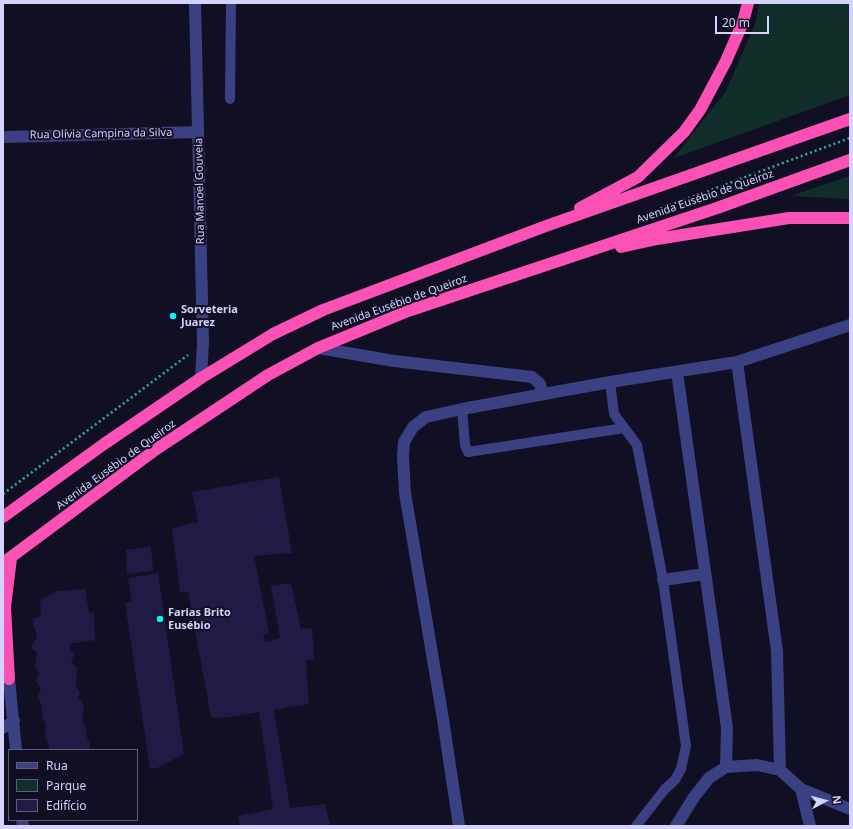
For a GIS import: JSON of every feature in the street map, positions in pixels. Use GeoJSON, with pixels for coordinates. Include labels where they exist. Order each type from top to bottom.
{"type":"FeatureCollection","features":[{"type":"Feature","properties":{"kind":"highway"},"geometry":{"type":"LineString","coordinates":[[546,226],[638,177],[684,132],[700,110],[726,61],[743,22],[748,3]]}},
{"type":"Feature","properties":{"kind":"highway","name":"Avenida Eusébio de Queiroz"},"geometry":{"type":"LineString","coordinates":[[3,516],[201,378],[273,334],[322,310],[546,226],[707,171],[850,119]]}},
{"type":"Feature","properties":{"kind":"highway","name":"Avenida Eusébio de Queiroz"},"geometry":{"type":"LineString","coordinates":[[7,560],[155,450],[268,375],[318,348],[408,311],[717,208],[850,160]]}},
{"type":"Feature","properties":{"kind":"highway"},"geometry":{"type":"LineString","coordinates":[[556,262],[657,239],[747,224],[789,218],[850,218]]}},
{"type":"Feature","properties":{"kind":"highway"},"geometry":{"type":"LineString","coordinates":[[6,677],[5,607],[7,560]]}},
{"type":"Feature","properties":{"kind":"street","name":"Rua Manoel Gouveia"},"geometry":{"type":"LineString","coordinates":[[195,3],[204,343],[201,378]]}},
{"type":"Feature","properties":{"kind":"street","name":"Rua Olívia Campina da Silva"},"geometry":{"type":"LineString","coordinates":[[3,136],[198,132]]}},
{"type":"Feature","properties":{"kind":"street"},"geometry":{"type":"LineString","coordinates":[[459,826],[443,719],[405,493],[403,456],[404,442],[413,427],[426,417],[462,409],[610,382],[737,362],[850,325]]}},
{"type":"Feature","properties":{"kind":"street"},"geometry":{"type":"LineString","coordinates":[[318,348],[394,361],[532,377],[540,384],[542,394]]}},
{"type":"Feature","properties":{"kind":"street"},"geometry":{"type":"LineString","coordinates":[[737,362],[777,651],[780,770]]}},
{"type":"Feature","properties":{"kind":"street"},"geometry":{"type":"LineString","coordinates":[[676,372],[726,728],[726,767]]}},
{"type":"Feature","properties":{"kind":"street"},"geometry":{"type":"LineString","coordinates":[[663,580],[705,574]]}},
{"type":"Feature","properties":{"kind":"street"},"geometry":{"type":"LineString","coordinates":[[6,677],[14,722],[16,749]]}},
{"type":"Feature","properties":{"kind":"street"},"geometry":{"type":"LineString","coordinates":[[3,728],[14,722]]}},
{"type":"Feature","properties":{"kind":"street"},"geometry":{"type":"LineString","coordinates":[[676,826],[694,797],[709,778],[726,767],[758,765],[780,770],[801,789],[850,809]]}},
{"type":"Feature","properties":{"kind":"street"},"geometry":{"type":"LineString","coordinates":[[801,789],[810,826]]}},
{"type":"Feature","properties":{"kind":"lane"},"geometry":{"type":"LineString","coordinates":[[230,99],[231,3]]}},
{"type":"Feature","properties":{"kind":"lane"},"geometry":{"type":"LineString","coordinates":[[610,382],[614,414],[637,445],[663,580],[686,746],[680,769],[675,780],[665,788],[636,826]]}},
{"type":"Feature","properties":{"kind":"lane"},"geometry":{"type":"LineString","coordinates":[[462,409],[465,445],[468,452],[624,428]]}},
{"type":"Feature","properties":{"kind":"path"},"geometry":{"type":"LineString","coordinates":[[3,494],[204,343]]}},
{"type":"Feature","properties":{"kind":"green space"},"geometry":{"type":"Polygon","coordinates":[[[759,3],[850,3],[850,95],[674,158],[726,91],[755,24],[759,3]]]}},
{"type":"Feature","properties":{"kind":"green space"},"geometry":{"type":"Polygon","coordinates":[[[850,176],[850,199],[790,196],[850,176]]]}},
{"type":"Feature","properties":{"kind":"building"},"geometry":{"type":"Polygon","coordinates":[[[279,477],[292,553],[254,556],[269,632],[263,636],[265,642],[280,638],[271,586],[291,583],[301,629],[312,628],[314,659],[306,661],[309,704],[274,710],[290,808],[325,804],[330,826],[240,826],[238,816],[273,809],[259,712],[223,718],[211,717],[188,592],[180,592],[172,528],[198,522],[192,492],[279,477]]]}},
{"type":"Feature","properties":{"kind":"building"},"geometry":{"type":"Polygon","coordinates":[[[151,546],[153,571],[127,574],[126,550],[151,546]]]}},
{"type":"Feature","properties":{"kind":"building"},"geometry":{"type":"Polygon","coordinates":[[[158,573],[184,754],[157,768],[150,768],[125,603],[132,602],[128,578],[158,573]]]}},
{"type":"Feature","properties":{"kind":"building"},"geometry":{"type":"Polygon","coordinates":[[[85,589],[89,612],[94,613],[95,640],[70,644],[71,651],[74,654],[71,663],[77,667],[76,686],[80,693],[78,697],[84,706],[82,720],[86,727],[87,737],[90,744],[89,749],[49,749],[45,736],[46,724],[42,717],[42,708],[38,696],[41,689],[36,681],[39,674],[35,666],[37,653],[31,647],[37,637],[32,619],[41,616],[40,600],[57,591],[85,589]]]}},
{"type":"Feature","properties":{"kind":"place","name":"Sorveteria Juarez"},"geometry":{"type":"Point","coordinates":[173,316]}},
{"type":"Feature","properties":{"kind":"place","name":"Farias Brito Eusébio"},"geometry":{"type":"Point","coordinates":[160,619]}}]}
